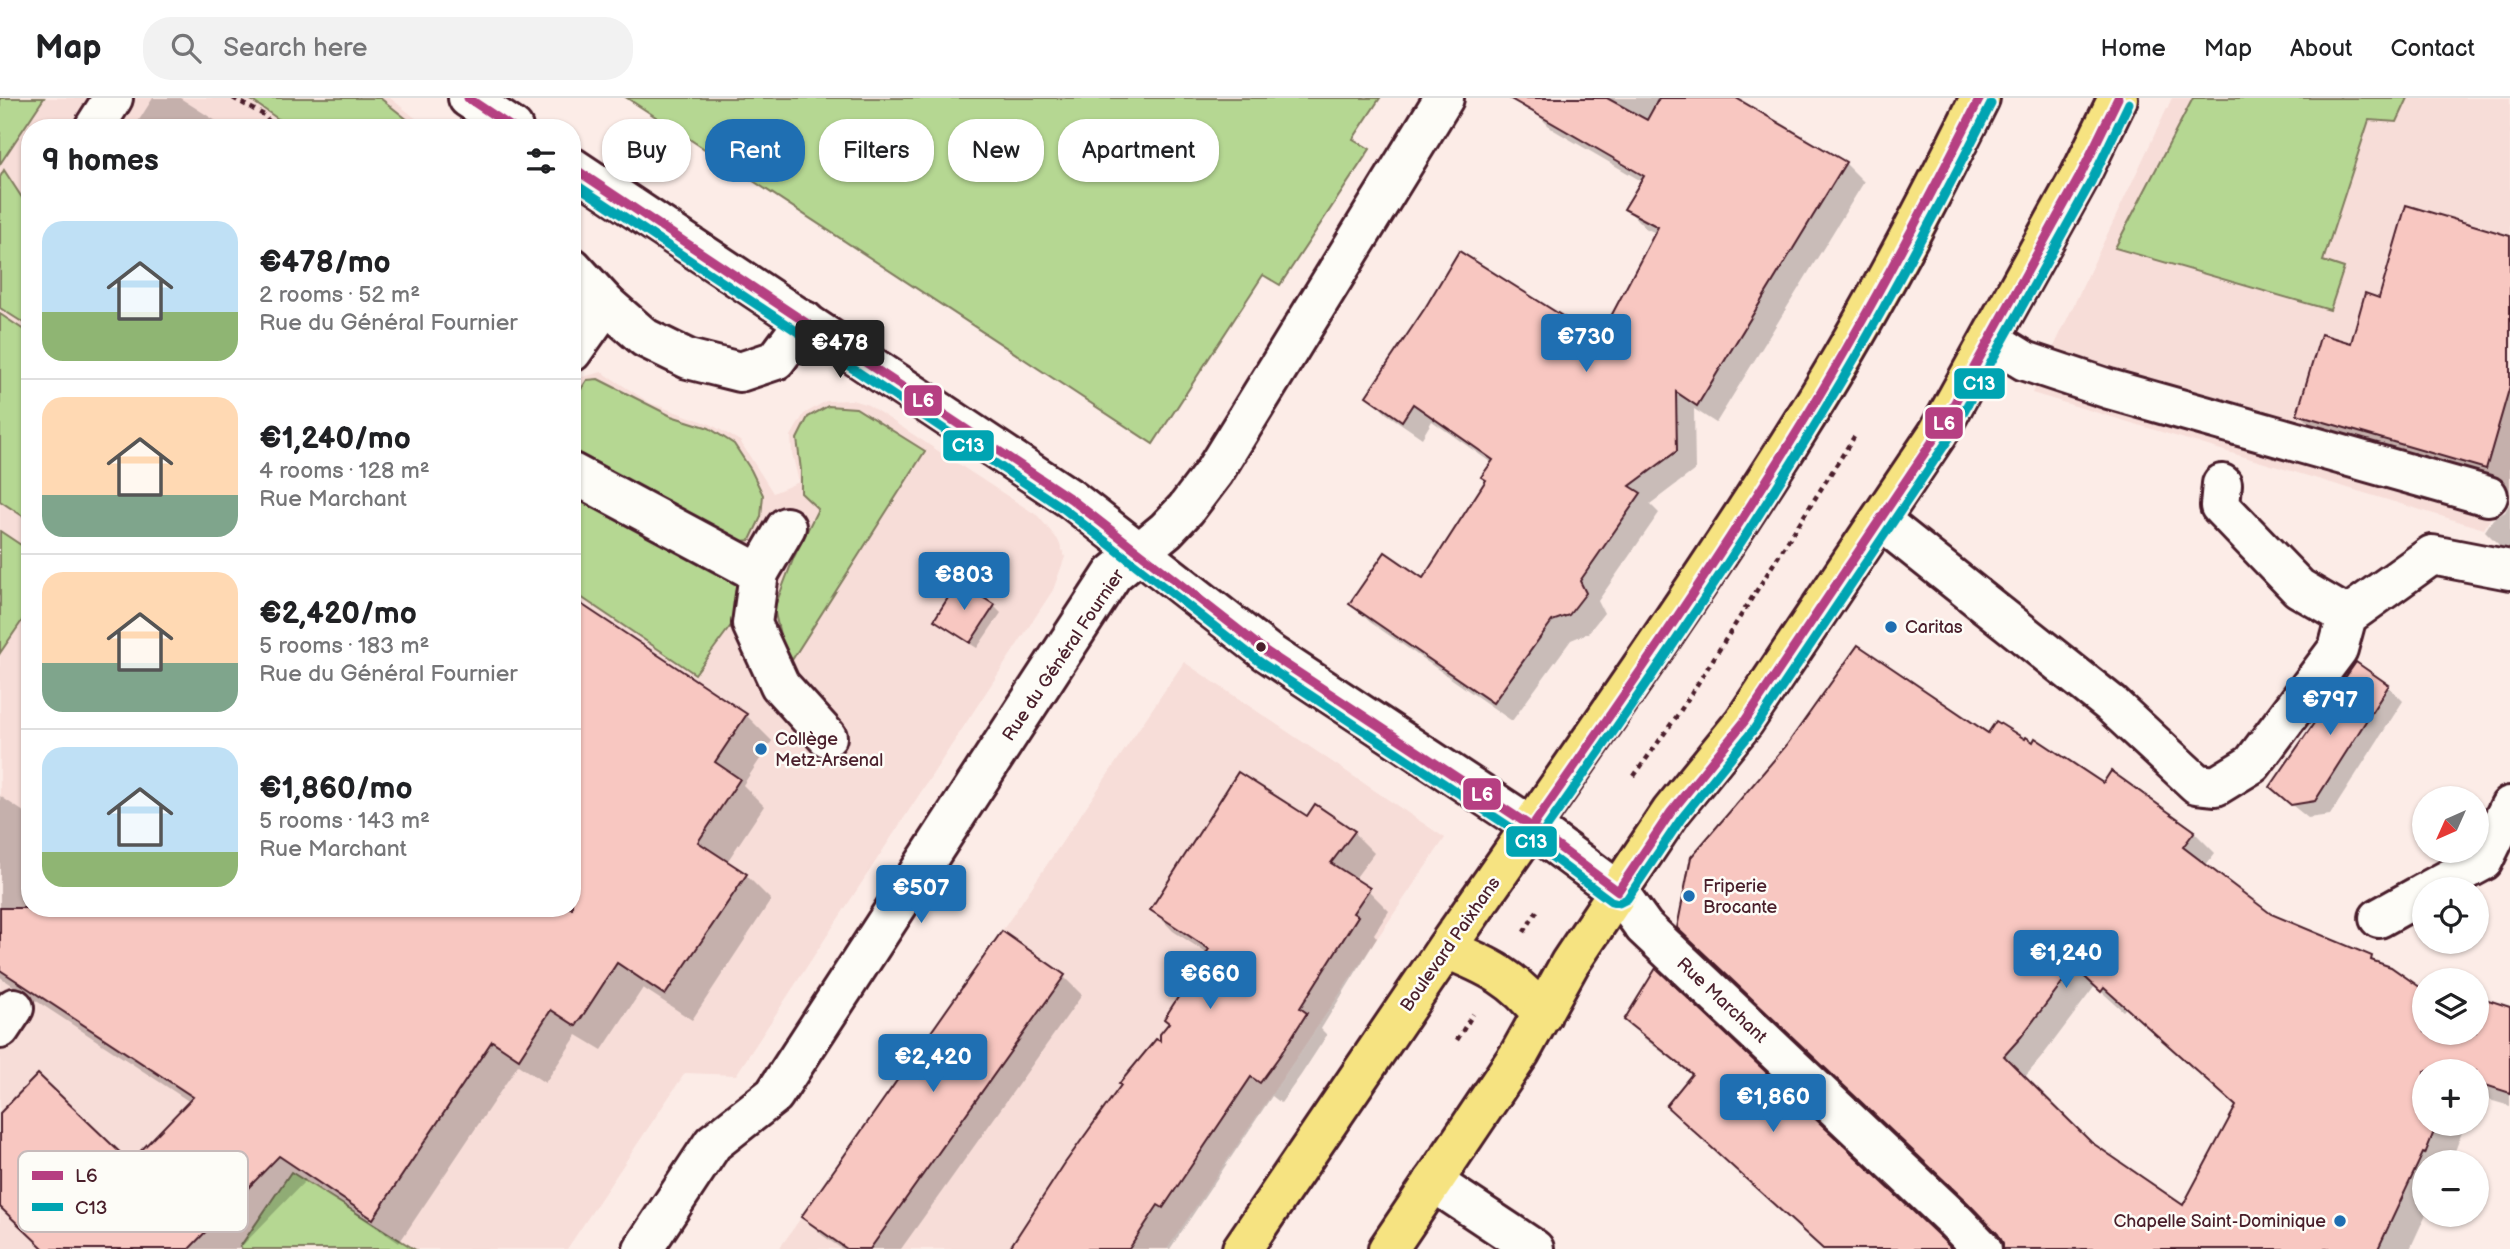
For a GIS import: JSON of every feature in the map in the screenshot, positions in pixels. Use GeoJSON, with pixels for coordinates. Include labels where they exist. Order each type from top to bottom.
{"type":"FeatureCollection","features":[{"type":"Feature","properties":{"kind":"main road","name":"Boulevard Paixhans"},"geometry":{"type":"LineString","coordinates":[[1242,1249],[1690,597],[1811,410],[1925,208],[1980,98]]}},
{"type":"Feature","properties":{"kind":"main road"},"geometry":{"type":"LineString","coordinates":[[1388,1249],[1520,1053],[1570,963],[1671,812],[1744,723],[1881,521],[1958,400],[2080,176],[2118,98]]}},
{"type":"Feature","properties":{"kind":"main road"},"geometry":{"type":"LineString","coordinates":[[1446,949],[1498,972],[1527,995],[1542,1015]]}},
{"type":"Feature","properties":{"kind":"street"},"geometry":{"type":"LineString","coordinates":[[100,119],[113,98]]}},
{"type":"Feature","properties":{"kind":"street"},"geometry":{"type":"LineString","coordinates":[[468,98],[500,119]]}},
{"type":"Feature","properties":{"kind":"street","name":"Rue du Général Fournier"},"geometry":{"type":"LineString","coordinates":[[643,1249],[713,1143],[774,1095],[1113,575],[1172,523],[1214,472],[1444,98]]}},
{"type":"Feature","properties":{"kind":"street"},"geometry":{"type":"LineString","coordinates":[[581,173],[1071,499],[1139,550]]}},
{"type":"Feature","properties":{"kind":"street"},"geometry":{"type":"LineString","coordinates":[[581,277],[606,304],[645,338],[688,359],[740,372],[776,360],[805,321]]}},
{"type":"Feature","properties":{"kind":"street"},"geometry":{"type":"LineString","coordinates":[[581,339],[606,304]]}},
{"type":"Feature","properties":{"kind":"street"},"geometry":{"type":"LineString","coordinates":[[1991,340],[2025,361],[2109,388],[2488,496]]}},
{"type":"Feature","properties":{"kind":"street"},"geometry":{"type":"LineString","coordinates":[[581,478],[759,573]]}},
{"type":"Feature","properties":{"kind":"street"},"geometry":{"type":"LineString","coordinates":[[2222,484],[2221,506],[2299,589],[2347,616]]}},
{"type":"Feature","properties":{"kind":"street"},"geometry":{"type":"LineString","coordinates":[[1881,521],[2111,704],[2197,784],[2216,786],[2252,764],[2338,649],[2347,616],[2432,555],[2510,570]]}},
{"type":"Feature","properties":{"kind":"street"},"geometry":{"type":"LineString","coordinates":[[786,527],[759,573],[752,624],[780,685],[827,737]]}},
{"type":"Feature","properties":{"kind":"street","name":"Rue Marchant"},"geometry":{"type":"LineString","coordinates":[[1139,550],[1267,652],[1532,827],[1618,891],[1644,927],[1982,1249]]}},
{"type":"Feature","properties":{"kind":"street"},"geometry":{"type":"LineString","coordinates":[[2453,877],[2483,861],[2510,806]]}},
{"type":"Feature","properties":{"kind":"street"},"geometry":{"type":"LineString","coordinates":[[2379,918],[2412,900]]}},
{"type":"Feature","properties":{"kind":"street"},"geometry":{"type":"LineString","coordinates":[[1433,1182],[1534,1249]]}},
{"type":"Feature","properties":{"kind":"path"},"geometry":{"type":"LineString","coordinates":[[233,98],[267,119]]}},
{"type":"Feature","properties":{"kind":"shaded area","name":"Collège Metz-Arsenal"},"geometry":{"type":"Polygon","coordinates":[[[0,98],[390,98],[417,119],[21,119],[21,917],[581,917],[582,377],[602,372],[650,403],[710,424],[740,441],[773,493],[799,482],[791,436],[804,414],[826,401],[852,400],[868,405],[1038,516],[1058,540],[1065,557],[1053,590],[736,1075],[685,1073],[567,1249],[0,1249],[0,98]]]}},
{"type":"Feature","properties":{"kind":"shaded area"},"geometry":{"type":"Polygon","coordinates":[[[2172,98],[2510,98],[2510,486],[2484,529],[2032,393],[2172,98]]]}},
{"type":"Feature","properties":{"kind":"shaded area"},"geometry":{"type":"Polygon","coordinates":[[[1184,662],[1445,838],[1167,1249],[779,1249],[1002,931],[1184,662]]]}},
{"type":"Feature","properties":{"kind":"green space"},"geometry":{"type":"Polygon","coordinates":[[[0,98],[44,98],[30,119],[21,119],[21,132],[0,164],[0,98]]]}},
{"type":"Feature","properties":{"kind":"green space"},"geometry":{"type":"Polygon","coordinates":[[[248,98],[380,98],[407,119],[278,119],[248,98]]]}},
{"type":"Feature","properties":{"kind":"green space"},"geometry":{"type":"Polygon","coordinates":[[[627,98],[1380,98],[1353,139],[1370,149],[1280,285],[1263,275],[1153,444],[755,182],[805,182],[805,119],[705,119],[705,149],[691,140],[691,119],[659,119],[627,98]]]}},
{"type":"Feature","properties":{"kind":"green space"},"geometry":{"type":"Polygon","coordinates":[[[2193,98],[2408,98],[2397,122],[2369,120],[2323,261],[2344,268],[2330,310],[2115,248],[2193,98]]]}},
{"type":"Feature","properties":{"kind":"green space"},"geometry":{"type":"Polygon","coordinates":[[[4,170],[21,196],[21,321],[0,308],[0,177],[4,170]]]}},
{"type":"Feature","properties":{"kind":"green space"},"geometry":{"type":"Polygon","coordinates":[[[0,314],[21,328],[21,515],[0,501],[0,314]]]}},
{"type":"Feature","properties":{"kind":"green space"},"geometry":{"type":"Polygon","coordinates":[[[598,379],[671,416],[709,428],[734,444],[763,495],[761,517],[750,540],[727,543],[581,466],[581,389],[587,380],[598,379]]]}},
{"type":"Feature","properties":{"kind":"green space"},"geometry":{"type":"Polygon","coordinates":[[[828,406],[856,408],[925,451],[792,660],[781,639],[774,609],[794,557],[818,509],[801,493],[797,439],[808,417],[828,406]]]}},
{"type":"Feature","properties":{"kind":"green space"},"geometry":{"type":"Polygon","coordinates":[[[581,493],[732,574],[740,592],[738,616],[695,674],[581,597],[581,493]]]}},
{"type":"Feature","properties":{"kind":"green space"},"geometry":{"type":"Polygon","coordinates":[[[0,531],[21,545],[21,622],[0,653],[0,531]]]}},
{"type":"Feature","properties":{"kind":"green space"},"geometry":{"type":"Polygon","coordinates":[[[291,1172],[414,1249],[242,1249],[240,1247],[291,1172]]]}},
{"type":"Feature","properties":{"kind":"building"},"geometry":{"type":"Polygon","coordinates":[[[1509,98],[1607,98],[1647,120],[1659,98],[1736,98],[1846,162],[1697,406],[1676,392],[1677,451],[1630,486],[1641,493],[1580,581],[1586,593],[1569,615],[1552,621],[1493,703],[1349,604],[1385,552],[1423,578],[1486,480],[1481,477],[1493,460],[1413,404],[1402,421],[1366,396],[1425,308],[1459,251],[1599,339],[1658,227],[1624,209],[1644,176],[1509,98]]]}},
{"type":"Feature","properties":{"kind":"building"},"geometry":{"type":"Polygon","coordinates":[[[2406,205],[2510,236],[2510,386],[2486,469],[2297,414],[2321,334],[2351,343],[2365,293],[2379,298],[2406,205]]]}},
{"type":"Feature","properties":{"kind":"building"},"geometry":{"type":"Polygon","coordinates":[[[958,582],[995,605],[970,643],[934,620],[958,582]]]}},
{"type":"Feature","properties":{"kind":"building"},"geometry":{"type":"Polygon","coordinates":[[[581,604],[747,714],[715,762],[740,779],[698,842],[747,874],[665,995],[617,963],[576,1026],[551,1010],[519,1059],[492,1041],[373,1219],[279,1156],[248,1188],[248,1151],[141,1151],[193,1097],[0,970],[0,908],[21,908],[21,917],[581,917],[581,604]]]}},
{"type":"Feature","properties":{"kind":"building"},"geometry":{"type":"Polygon","coordinates":[[[1858,645],[1988,733],[1996,721],[2025,739],[2026,737],[2033,742],[2035,738],[2103,783],[2111,771],[2195,831],[2183,847],[2271,914],[2372,956],[2371,960],[2391,967],[2412,982],[2412,1045],[2489,1045],[2489,1000],[2510,1007],[2510,1093],[2489,1086],[2489,1059],[2412,1059],[2412,1136],[2432,1136],[2427,1150],[2412,1150],[2412,1176],[2378,1249],[2003,1249],[1998,1234],[1968,1203],[1677,928],[1691,857],[1786,746],[1858,645]],[[2074,967],[2004,1056],[2091,1142],[2183,1205],[2236,1106],[2104,988],[2101,992],[2074,967]]]}},
{"type":"Feature","properties":{"kind":"building"},"geometry":{"type":"Polygon","coordinates":[[[2356,662],[2389,685],[2315,801],[2291,805],[2270,787],[2356,662]]]}},
{"type":"Feature","properties":{"kind":"building"},"geometry":{"type":"Polygon","coordinates":[[[1238,772],[1307,816],[1315,804],[1355,831],[1331,863],[1370,888],[1353,913],[1358,916],[1300,1008],[1307,1013],[1281,1054],[1260,1083],[1251,1077],[1163,1208],[1158,1205],[1129,1249],[1009,1249],[1065,1163],[1121,1085],[1119,1084],[1156,1039],[1160,1041],[1160,1034],[1169,1023],[1164,1019],[1209,949],[1150,910],[1238,772]]]}},
{"type":"Feature","properties":{"kind":"building"},"geometry":{"type":"Polygon","coordinates":[[[1002,931],[1065,975],[870,1249],[847,1249],[801,1217],[1002,931]]]}},
{"type":"Feature","properties":{"kind":"building"},"geometry":{"type":"Polygon","coordinates":[[[1656,968],[1952,1249],[1823,1249],[1666,1106],[1692,1074],[1624,1020],[1656,968]]]}},
{"type":"Feature","properties":{"kind":"building"},"geometry":{"type":"Polygon","coordinates":[[[38,1074],[118,1151],[18,1151],[18,1224],[0,1207],[0,1113],[38,1074]]]}},
{"type":"Feature","properties":{"kind":"building"},"geometry":{"type":"Polygon","coordinates":[[[26,1232],[205,1232],[189,1249],[44,1249],[26,1232]]]}},
{"type":"Feature","properties":{"kind":"transit line","name":"L6"},"geometry":{"type":"LineString","coordinates":[[468,98],[500,119]]}},
{"type":"Feature","properties":{"kind":"transit line","name":"L6"},"geometry":{"type":"LineString","coordinates":[[1532,827],[1710,568],[1811,409],[1856,333],[1980,98]]}},
{"type":"Feature","properties":{"kind":"transit line","name":"L6"},"geometry":{"type":"LineString","coordinates":[[581,173],[1071,499],[1267,652],[1532,827],[1618,891],[1671,812],[1744,722],[1938,433],[2080,176],[2118,98]]}},
{"type":"Feature","properties":{"kind":"transit line","name":"C13"},"geometry":{"type":"LineString","coordinates":[[581,188],[1064,509],[1260,662],[1525,837],[1611,901],[1619,903],[1627,899],[1681,819],[1754,729],[1948,440],[2091,182],[2129,103]]}},
{"type":"Feature","properties":{"kind":"transit line","name":"C13"},"geometry":{"type":"LineString","coordinates":[[1542,834],[1685,627],[1788,469],[1888,300],[1991,104]]}},
{"type":"Feature","properties":{"kind":"place","name":"Caritas"},"geometry":{"type":"Point","coordinates":[1891,627]}},
{"type":"Feature","properties":{"kind":"place","name":"Collège Metz-Arsenal"},"geometry":{"type":"Point","coordinates":[761,749]}},
{"type":"Feature","properties":{"kind":"place","name":"Friperie Brocante"},"geometry":{"type":"Point","coordinates":[1689,896]}},
{"type":"Feature","properties":{"kind":"place","name":"Chapelle Saint-Dominique"},"geometry":{"type":"Point","coordinates":[2340,1221]}}]}
